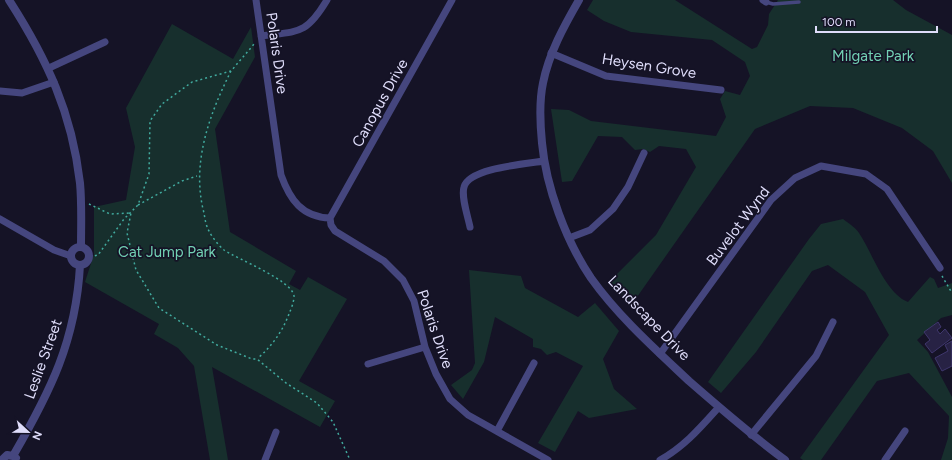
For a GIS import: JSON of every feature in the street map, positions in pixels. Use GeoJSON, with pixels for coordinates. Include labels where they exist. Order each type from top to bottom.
{"type":"FeatureCollection","features":[{"type":"Feature","properties":{"kind":"street"},"geometry":{"type":"LineString","coordinates":[[10,0],[49,68],[73,143],[81,198],[81,247]]}},
{"type":"Feature","properties":{"kind":"street","name":"Polaris Drive"},"geometry":{"type":"LineString","coordinates":[[256,0],[281,175],[286,187],[304,212],[317,218],[330,218],[331,225],[335,231],[384,261],[403,280],[414,301],[425,347],[436,374],[450,399],[468,415],[548,460]]}},
{"type":"Feature","properties":{"kind":"street"},"geometry":{"type":"LineString","coordinates":[[261,36],[298,31],[309,26],[317,17],[327,0]]}},
{"type":"Feature","properties":{"kind":"street","name":"Canopus Drive"},"geometry":{"type":"LineString","coordinates":[[330,218],[452,0]]}},
{"type":"Feature","properties":{"kind":"street","name":"Landscape Drive"},"geometry":{"type":"LineString","coordinates":[[579,0],[551,53],[542,84],[540,119],[544,161],[551,188],[569,238],[591,278],[620,313],[660,354],[719,407],[751,435],[784,460]]}},
{"type":"Feature","properties":{"kind":"street"},"geometry":{"type":"LineString","coordinates":[[49,68],[105,42]]}},
{"type":"Feature","properties":{"kind":"street","name":"Heysen Grove"},"geometry":{"type":"LineString","coordinates":[[551,53],[606,76],[721,90]]}},
{"type":"Feature","properties":{"kind":"street"},"geometry":{"type":"LineString","coordinates":[[0,91],[22,93],[54,82]]}},
{"type":"Feature","properties":{"kind":"street"},"geometry":{"type":"LineString","coordinates":[[569,238],[590,230],[613,209],[628,187],[644,153]]}},
{"type":"Feature","properties":{"kind":"street"},"geometry":{"type":"LineString","coordinates":[[470,227],[465,207],[464,188],[469,178],[479,173],[544,161]]}},
{"type":"Feature","properties":{"kind":"street","name":"Buvelot Wynd"},"geometry":{"type":"LineString","coordinates":[[660,354],[771,200],[795,178],[821,166],[866,174],[887,189],[940,268]]}},
{"type":"Feature","properties":{"kind":"street"},"geometry":{"type":"LineString","coordinates":[[0,219],[54,250],[71,256],[74,263],[80,265],[86,263],[90,257],[87,250],[81,247],[74,250],[71,256]]}},
{"type":"Feature","properties":{"kind":"street","name":"Leslie Street"},"geometry":{"type":"LineString","coordinates":[[15,458],[41,408],[63,356],[72,326],[79,285],[80,265]]}},
{"type":"Feature","properties":{"kind":"street"},"geometry":{"type":"LineString","coordinates":[[751,435],[816,356],[833,322]]}},
{"type":"Feature","properties":{"kind":"street"},"geometry":{"type":"LineString","coordinates":[[368,364],[425,347]]}},
{"type":"Feature","properties":{"kind":"street"},"geometry":{"type":"LineString","coordinates":[[497,431],[534,363]]}},
{"type":"Feature","properties":{"kind":"street"},"geometry":{"type":"LineString","coordinates":[[660,460],[671,454],[692,437],[719,407]]}},
{"type":"Feature","properties":{"kind":"street"},"geometry":{"type":"LineString","coordinates":[[885,460],[905,430]]}},
{"type":"Feature","properties":{"kind":"street"},"geometry":{"type":"LineString","coordinates":[[265,460],[276,432]]}},
{"type":"Feature","properties":{"kind":"street"},"geometry":{"type":"LineString","coordinates":[[2,460],[7,455],[15,458]]}},
{"type":"Feature","properties":{"kind":"lane"},"geometry":{"type":"LineString","coordinates":[[765,1],[773,4],[799,2]]}},
{"type":"Feature","properties":{"kind":"path"},"geometry":{"type":"LineString","coordinates":[[257,359],[275,342],[281,331],[294,296],[290,290],[270,274],[223,249],[208,230],[200,198],[198,175],[207,129],[218,96],[231,71],[261,36]]}},
{"type":"Feature","properties":{"kind":"path"},"geometry":{"type":"LineString","coordinates":[[138,205],[149,174],[150,121],[162,104],[192,82],[231,71]]}},
{"type":"Feature","properties":{"kind":"path"},"geometry":{"type":"LineString","coordinates":[[90,257],[98,255],[124,219],[138,205],[182,181],[198,175]]}},
{"type":"Feature","properties":{"kind":"path"},"geometry":{"type":"LineString","coordinates":[[81,198],[110,214],[131,213]]}},
{"type":"Feature","properties":{"kind":"path"},"geometry":{"type":"LineString","coordinates":[[131,213],[127,233],[136,270],[159,308],[217,345],[240,355],[257,359],[286,383],[317,403],[333,422],[350,460]]}},
{"type":"Feature","properties":{"kind":"path"},"geometry":{"type":"LineString","coordinates":[[940,268],[945,282],[952,293]]}},
{"type":"Feature","properties":{"kind":"green space","name":"Milgate Park"},"geometry":{"type":"Polygon","coordinates":[[[593,0],[675,0],[752,49],[757,47],[768,25],[769,14],[778,0],[893,0],[906,10],[952,35],[952,183],[933,151],[902,128],[853,108],[810,106],[755,129],[630,307],[609,282],[656,235],[696,167],[686,149],[659,146],[650,152],[643,149],[635,150],[622,137],[598,136],[572,181],[562,182],[551,109],[569,110],[591,121],[716,136],[726,117],[720,99],[725,91],[740,95],[750,76],[745,62],[712,40],[631,32],[604,21],[587,10],[593,0]]]}},
{"type":"Feature","properties":{"kind":"green space","name":"Cat Jump Park"},"geometry":{"type":"Polygon","coordinates":[[[172,24],[233,59],[251,27],[255,57],[215,129],[230,232],[296,271],[289,284],[300,290],[308,277],[347,299],[299,381],[335,401],[320,427],[212,367],[228,460],[210,460],[194,366],[178,348],[154,334],[159,324],[85,282],[94,254],[94,207],[126,200],[135,147],[126,108],[172,24]]]}},
{"type":"Feature","properties":{"kind":"green space"},"geometry":{"type":"Polygon","coordinates":[[[843,219],[859,233],[892,290],[908,302],[930,277],[934,279],[938,288],[952,283],[952,315],[941,318],[917,340],[928,352],[952,397],[952,460],[941,460],[948,438],[949,416],[909,373],[877,381],[821,460],[803,460],[800,458],[889,335],[865,292],[828,265],[812,271],[756,352],[721,393],[708,382],[821,224],[843,219]]]}},
{"type":"Feature","properties":{"kind":"green space"},"geometry":{"type":"Polygon","coordinates":[[[469,270],[521,276],[525,288],[578,317],[595,303],[619,331],[603,359],[614,389],[637,409],[589,418],[578,411],[555,452],[538,443],[583,366],[556,352],[547,355],[541,349],[533,347],[533,339],[495,317],[484,362],[463,399],[451,385],[472,370],[475,363],[469,270]]]}},
{"type":"Feature","properties":{"kind":"building"},"geometry":{"type":"Polygon","coordinates":[[[938,322],[941,327],[937,330],[940,334],[945,329],[952,338],[932,353],[925,344],[930,340],[924,332],[938,322]]]}},
{"type":"Feature","properties":{"kind":"building"},"geometry":{"type":"Polygon","coordinates":[[[952,341],[952,366],[942,371],[935,358],[948,351],[945,345],[952,341]]]}}]}
